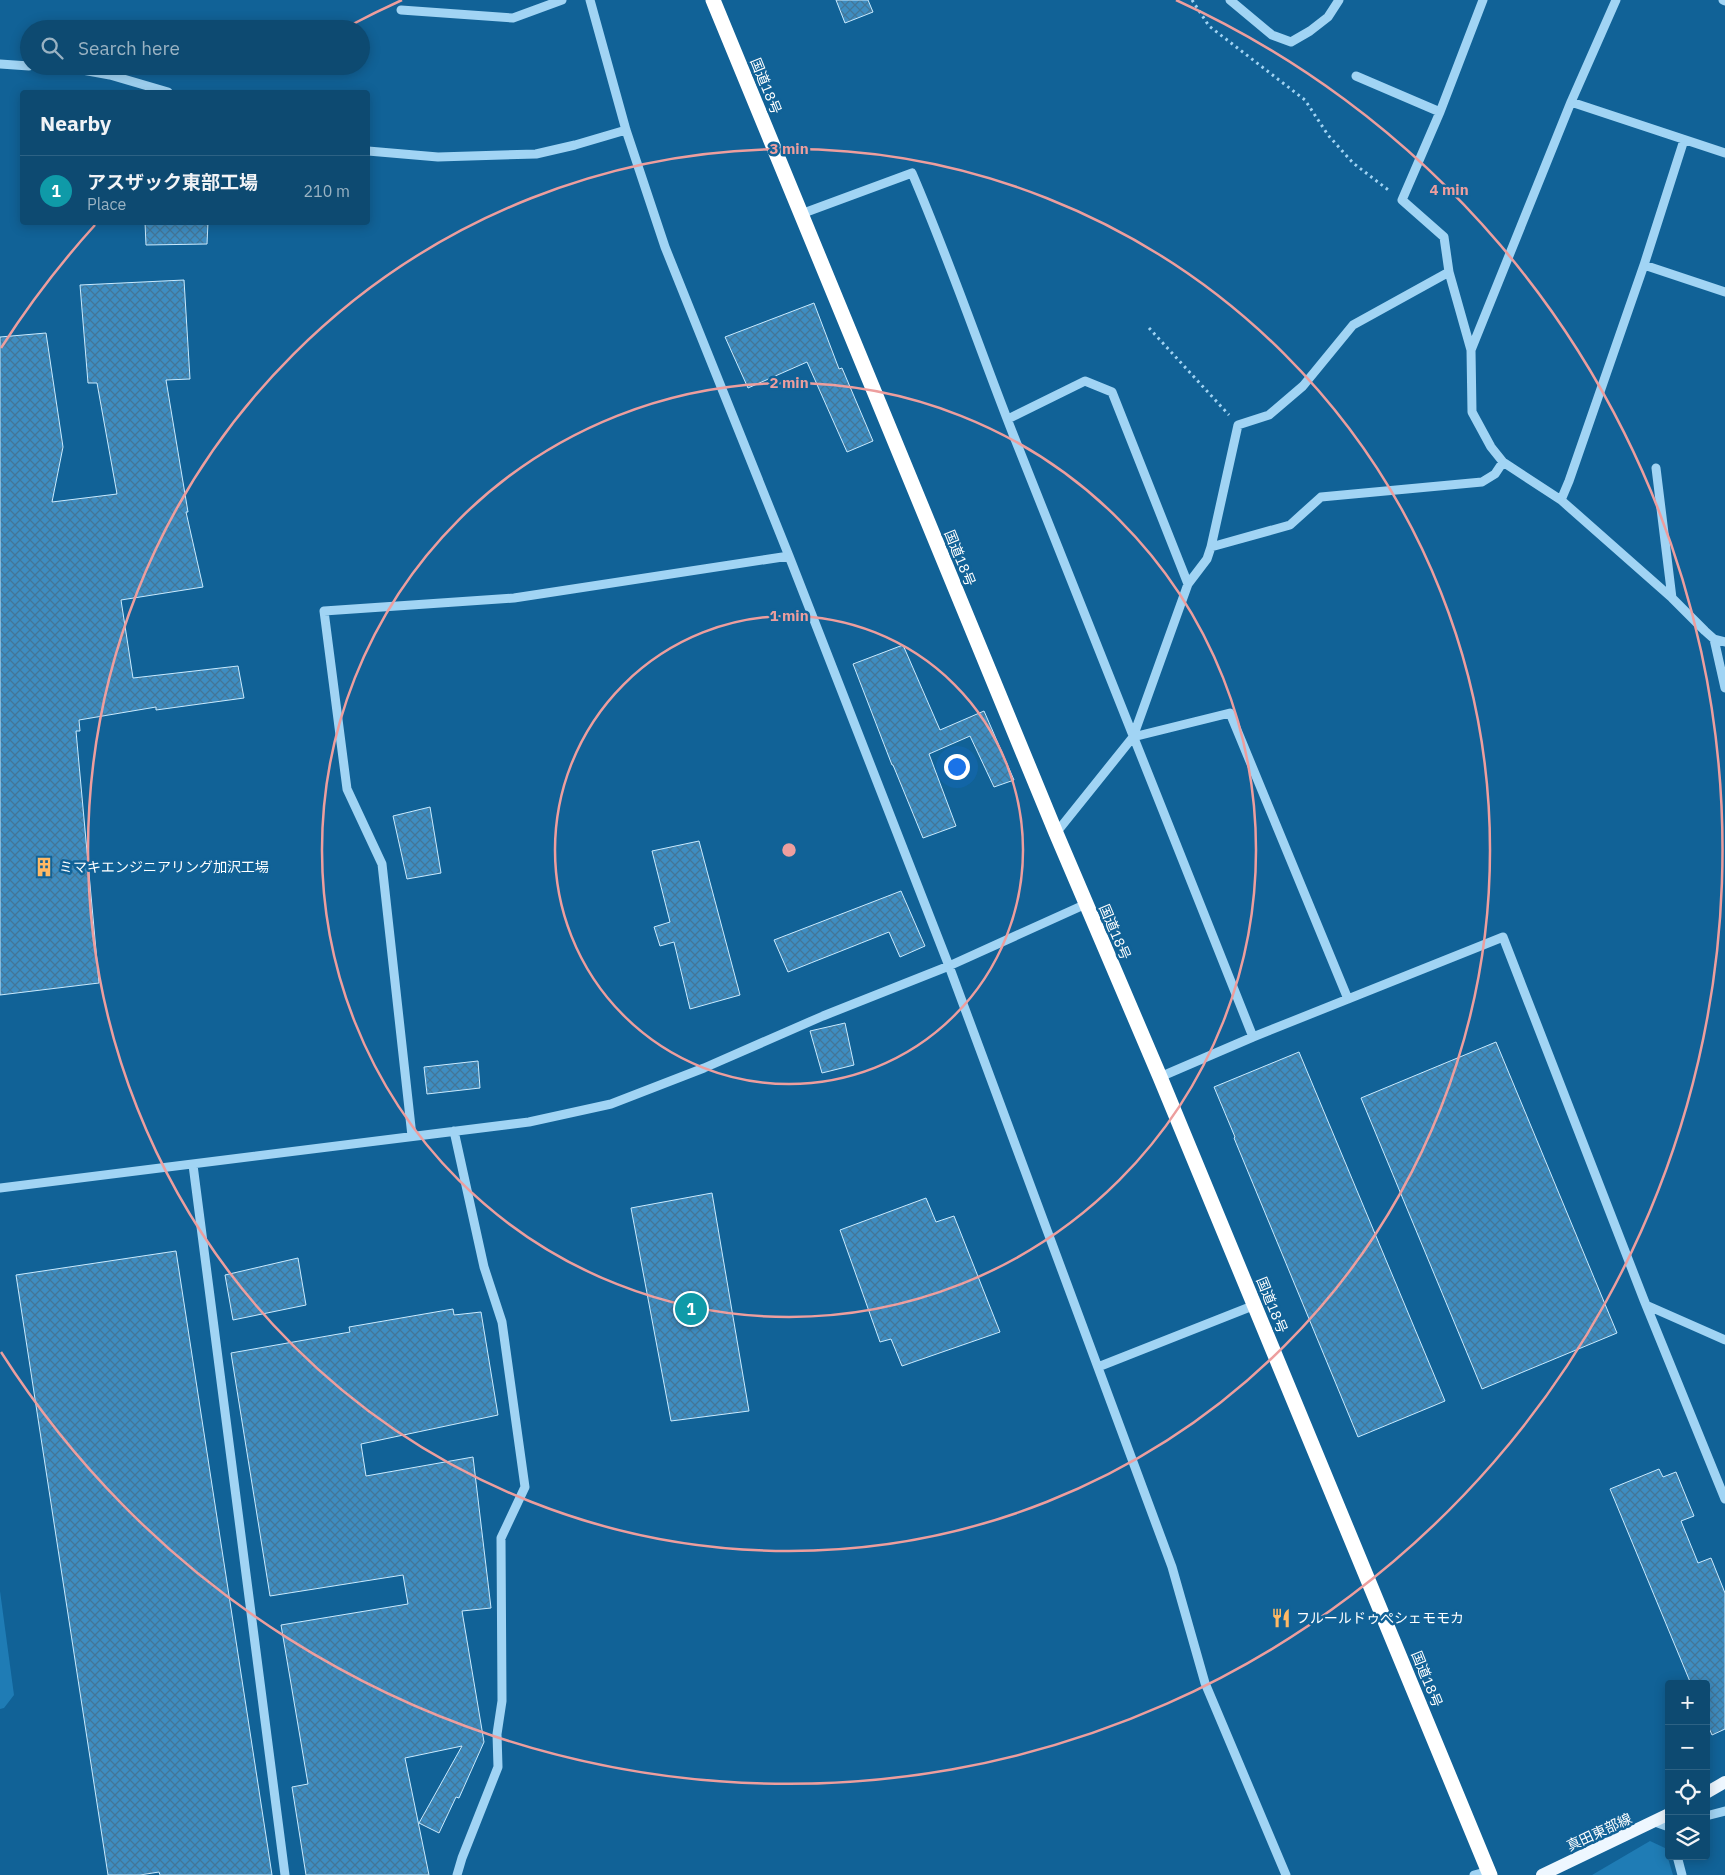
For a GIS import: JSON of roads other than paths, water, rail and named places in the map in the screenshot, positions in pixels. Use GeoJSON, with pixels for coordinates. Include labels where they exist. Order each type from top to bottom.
{"type":"FeatureCollection","features":[{"type":"Feature","properties":{"kind":"highway","name":"国道18号"},"geometry":{"type":"LineString","coordinates":[[713,0],[1056,834],[1255,1305],[1485,1874]]}},
{"type":"Feature","properties":{"kind":"main road"},"geometry":{"type":"LineString","coordinates":[[1710,1791],[1725,1782]]}},
{"type":"Feature","properties":{"kind":"main road","name":"真田東部線"},"geometry":{"type":"LineString","coordinates":[[1542,1875],[1667,1815]]}},
{"type":"Feature","properties":{"kind":"street"},"geometry":{"type":"LineString","coordinates":[[401,10],[513,18],[562,0]]}},
{"type":"Feature","properties":{"kind":"street"},"geometry":{"type":"LineString","coordinates":[[590,0],[626,130],[665,247],[789,556],[949,966],[1172,1567],[1205,1683],[1286,1875]]}},
{"type":"Feature","properties":{"kind":"street"},"geometry":{"type":"LineString","coordinates":[[1230,0],[1272,35],[1291,42],[1310,31],[1328,17],[1339,0]]}},
{"type":"Feature","properties":{"kind":"street"},"geometry":{"type":"LineString","coordinates":[[1483,0],[1440,112],[1402,200],[1444,236],[1449,272],[1471,350],[1472,412],[1491,447],[1503,462],[1560,500],[1672,598],[1714,639],[1725,642]]}},
{"type":"Feature","properties":{"kind":"street"},"geometry":{"type":"LineString","coordinates":[[1471,350],[1571,102],[1616,0]]}},
{"type":"Feature","properties":{"kind":"street"},"geometry":{"type":"LineString","coordinates":[[0,64],[20,65]]}},
{"type":"Feature","properties":{"kind":"street"},"geometry":{"type":"LineString","coordinates":[[110,75],[161,90]]}},
{"type":"Feature","properties":{"kind":"street"},"geometry":{"type":"LineString","coordinates":[[1356,76],[1440,112]]}},
{"type":"Feature","properties":{"kind":"street"},"geometry":{"type":"LineString","coordinates":[[1571,102],[1725,153]]}},
{"type":"Feature","properties":{"kind":"street"},"geometry":{"type":"LineString","coordinates":[[370,151],[438,157],[536,154],[626,130]]}},
{"type":"Feature","properties":{"kind":"street"},"geometry":{"type":"LineString","coordinates":[[1560,500],[1569,482],[1644,265],[1684,140]]}},
{"type":"Feature","properties":{"kind":"street"},"geometry":{"type":"LineString","coordinates":[[801,214],[912,173],[932,219],[1008,419],[1253,1037]]}},
{"type":"Feature","properties":{"kind":"street"},"geometry":{"type":"LineString","coordinates":[[1644,265],[1725,292]]}},
{"type":"Feature","properties":{"kind":"street"},"geometry":{"type":"LineString","coordinates":[[1056,834],[1133,737],[1188,584],[1207,559],[1238,425],[1269,415],[1303,386],[1353,325],[1449,272]]}},
{"type":"Feature","properties":{"kind":"street"},"geometry":{"type":"LineString","coordinates":[[1008,419],[1085,381],[1112,392],[1188,584]]}},
{"type":"Feature","properties":{"kind":"street"},"geometry":{"type":"LineString","coordinates":[[1211,547],[1290,525],[1321,497],[1482,482],[1495,474],[1503,462]]}},
{"type":"Feature","properties":{"kind":"street"},"geometry":{"type":"LineString","coordinates":[[1656,468],[1672,598]]}},
{"type":"Feature","properties":{"kind":"street"},"geometry":{"type":"LineString","coordinates":[[412,1136],[382,864],[347,790],[324,611],[514,598],[789,556]]}},
{"type":"Feature","properties":{"kind":"street"},"geometry":{"type":"LineString","coordinates":[[1714,639],[1725,688]]}},
{"type":"Feature","properties":{"kind":"street"},"geometry":{"type":"LineString","coordinates":[[1133,737],[1230,713],[1348,1000]]}},
{"type":"Feature","properties":{"kind":"street"},"geometry":{"type":"LineString","coordinates":[[0,1188],[529,1122],[611,1104],[704,1068],[823,1016],[949,966],[1086,904]]}},
{"type":"Feature","properties":{"kind":"street"},"geometry":{"type":"LineString","coordinates":[[1160,1077],[1253,1037],[1503,937],[1646,1305],[1725,1499]]}},
{"type":"Feature","properties":{"kind":"street"},"geometry":{"type":"LineString","coordinates":[[454,1132],[484,1267],[502,1322],[525,1487],[501,1538],[502,1701],[497,1734],[498,1767],[457,1875]]}},
{"type":"Feature","properties":{"kind":"street"},"geometry":{"type":"LineString","coordinates":[[192,1165],[286,1875]]}},
{"type":"Feature","properties":{"kind":"street"},"geometry":{"type":"LineString","coordinates":[[1098,1367],[1255,1305]]}},
{"type":"Feature","properties":{"kind":"street"},"geometry":{"type":"LineString","coordinates":[[1646,1305],[1725,1340]]}},
{"type":"Feature","properties":{"kind":"street"},"geometry":{"type":"LineString","coordinates":[[1709,1815],[1725,1810]]}},
{"type":"Feature","properties":{"kind":"street"},"geometry":{"type":"LineString","coordinates":[[1655,1822],[1665,1826]]}},
{"type":"Feature","properties":{"kind":"street"},"geometry":{"type":"LineString","coordinates":[[1678,1860],[1682,1875]]}},
{"type":"Feature","properties":{"kind":"place","name":"ミマキエンジニアリング加沢工場"},"geometry":{"type":"Point","coordinates":[44,867]}},
{"type":"Feature","properties":{"kind":"place","name":"アスザック東部工場"},"geometry":{"type":"Point","coordinates":[691,1309]}},
{"type":"Feature","properties":{"kind":"place","name":"フルールドゥぺシェモモカ"},"geometry":{"type":"Point","coordinates":[1281,1618]}}]}
